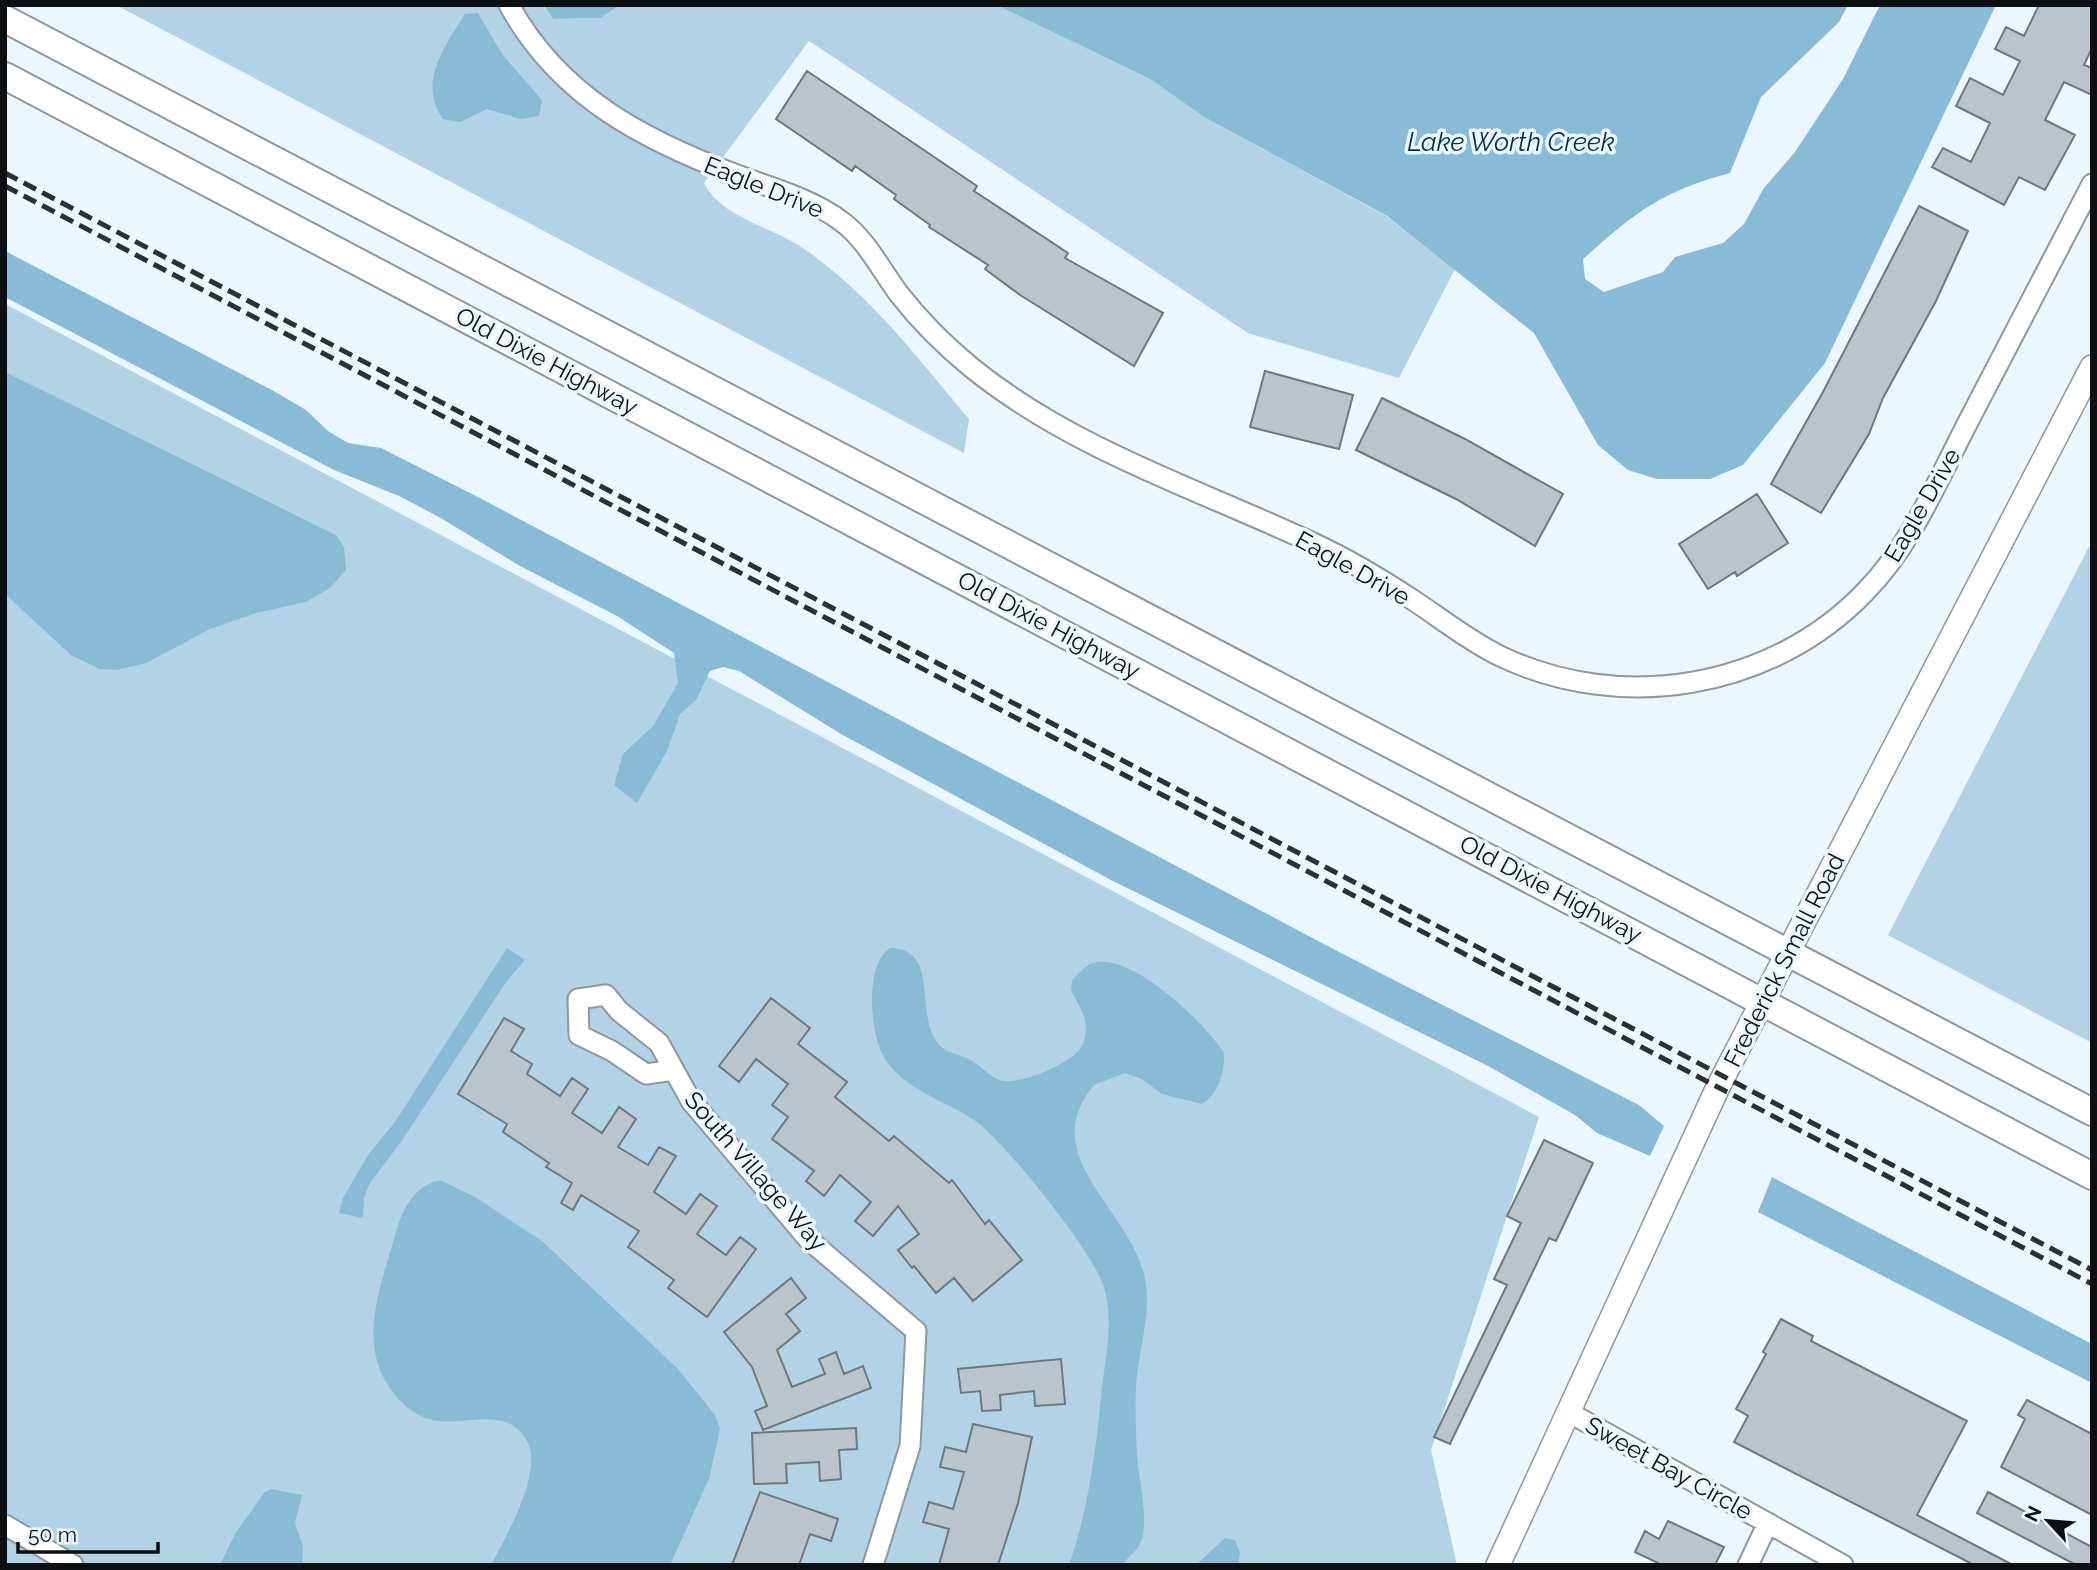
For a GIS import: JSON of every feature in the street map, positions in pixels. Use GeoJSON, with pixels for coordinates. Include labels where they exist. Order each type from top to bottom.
{"type":"FeatureCollection","features":[{"type":"Feature","properties":{"kind":"main road","name":"Old Dixie Highway"},"geometry":{"type":"LineString","coordinates":[[5,19],[2092,1112]]}},
{"type":"Feature","properties":{"kind":"main road","name":"Old Dixie Highway"},"geometry":{"type":"LineString","coordinates":[[5,76],[2092,1176]]}},
{"type":"Feature","properties":{"kind":"street","name":"Eagle Drive"},"geometry":{"type":"LineString","coordinates":[[509,5],[521,28],[561,74],[592,102],[645,137],[791,195],[839,218],[942,342],[997,387],[1061,428],[1359,566],[1502,657],[1541,672],[1596,685],[1638,688],[1684,685],[1725,676],[1765,662],[1806,640],[1867,590],[1910,535],[2092,184]]}},
{"type":"Feature","properties":{"kind":"street","name":"Frederick Small Road"},"geometry":{"type":"LineString","coordinates":[[1498,1565],[1718,1087],[2092,367]]}},
{"type":"Feature","properties":{"kind":"street","name":"South Village Way"},"geometry":{"type":"LineString","coordinates":[[674,1070],[646,1073],[579,1035],[578,999],[606,995],[619,1010],[659,1043],[674,1070],[691,1101],[809,1240],[916,1331],[910,1446],[873,1565]]}},
{"type":"Feature","properties":{"kind":"street","name":"Sweet Bay Circle"},"geometry":{"type":"LineString","coordinates":[[1570,1413],[1843,1565]]}},
{"type":"Feature","properties":{"kind":"street","name":"Sweet Bay Circle"},"geometry":{"type":"LineString","coordinates":[[1748,1565],[1768,1523]]}},
{"type":"Feature","properties":{"kind":"street"},"geometry":{"type":"LineString","coordinates":[[5,1525],[73,1565]]}},
{"type":"Feature","properties":{"kind":"shaded area"},"geometry":{"type":"Polygon","coordinates":[[[116,5],[542,5],[553,19],[601,18],[620,5],[996,5],[1150,79],[1204,117],[1386,216],[1455,269],[1399,378],[1248,333],[809,41],[704,183],[712,195],[734,213],[800,246],[825,264],[870,305],[911,349],[969,419],[964,453],[116,5]]]}},
{"type":"Feature","properties":{"kind":"shaded area"},"geometry":{"type":"Polygon","coordinates":[[[5,304],[1539,1117],[1431,1450],[1457,1565],[5,1565],[5,304]]]}},
{"type":"Feature","properties":{"kind":"shaded area"},"geometry":{"type":"Polygon","coordinates":[[[2092,541],[2092,1043],[1888,935],[2092,541]]]}},
{"type":"Feature","properties":{"kind":"water"},"geometry":{"type":"Polygon","coordinates":[[[543,5],[620,5],[601,18],[553,19],[543,5]]]}},
{"type":"Feature","properties":{"kind":"water","name":"Lake Worth Creek"},"geometry":{"type":"Polygon","coordinates":[[[996,5],[1848,5],[1839,22],[1761,97],[1730,173],[1667,196],[1618,228],[1583,259],[1585,279],[1604,292],[1663,272],[1675,257],[1723,243],[1744,224],[1764,188],[1795,152],[1843,79],[1880,5],[1996,5],[1825,363],[1743,465],[1710,479],[1657,479],[1628,470],[1598,445],[1534,333],[1387,216],[1204,117],[1150,79],[996,5]]]}},
{"type":"Feature","properties":{"kind":"water"},"geometry":{"type":"Polygon","coordinates":[[[478,13],[502,54],[542,100],[539,116],[520,119],[487,109],[460,122],[443,119],[433,92],[437,65],[465,14],[478,13]]]}},
{"type":"Feature","properties":{"kind":"water"},"geometry":{"type":"Polygon","coordinates":[[[5,251],[272,390],[306,410],[328,431],[348,443],[381,448],[474,495],[1339,952],[1639,1105],[1664,1126],[1650,1156],[1597,1133],[1575,1115],[1488,1066],[1111,880],[841,734],[739,671],[723,667],[710,671],[696,700],[680,714],[667,751],[637,803],[614,785],[623,754],[654,725],[678,683],[674,653],[617,616],[520,566],[439,517],[399,496],[334,470],[5,297],[5,251]]]}},
{"type":"Feature","properties":{"kind":"water"},"geometry":{"type":"Polygon","coordinates":[[[5,372],[336,535],[344,547],[346,570],[330,588],[306,602],[256,613],[210,629],[146,663],[117,670],[100,669],[71,655],[5,594],[5,372]]]}},
{"type":"Feature","properties":{"kind":"water"},"geometry":{"type":"Polygon","coordinates":[[[507,948],[525,960],[506,982],[403,1139],[370,1183],[364,1197],[363,1218],[339,1213],[343,1198],[368,1155],[395,1122],[507,948]]]}},
{"type":"Feature","properties":{"kind":"water"},"geometry":{"type":"Polygon","coordinates":[[[890,948],[905,951],[915,959],[921,970],[927,1016],[940,1046],[969,1059],[1003,1081],[1043,1073],[1078,1051],[1083,1044],[1086,1029],[1083,1015],[1071,990],[1072,980],[1093,963],[1109,962],[1146,979],[1185,1009],[1224,1053],[1220,1082],[1213,1094],[1202,1104],[1162,1094],[1142,1079],[1125,1073],[1094,1085],[1078,1111],[1075,1136],[1080,1160],[1137,1254],[1147,1292],[1136,1403],[1137,1455],[1144,1525],[1140,1544],[1122,1565],[1069,1565],[1091,1478],[1107,1348],[1108,1308],[1102,1282],[1064,1222],[1025,1171],[988,1131],[963,1113],[906,1081],[887,1062],[876,1036],[872,1002],[876,970],[890,948]]]}},
{"type":"Feature","properties":{"kind":"water"},"geometry":{"type":"Polygon","coordinates":[[[1772,1177],[2092,1344],[2092,1383],[1758,1212],[1772,1177]]]}},
{"type":"Feature","properties":{"kind":"water"},"geometry":{"type":"Polygon","coordinates":[[[440,1180],[475,1197],[542,1241],[678,1369],[715,1415],[720,1429],[709,1479],[670,1565],[491,1565],[527,1487],[531,1454],[527,1441],[519,1430],[499,1420],[440,1421],[415,1413],[395,1395],[383,1377],[376,1358],[374,1319],[377,1299],[400,1220],[415,1195],[430,1183],[440,1180]]]}},
{"type":"Feature","properties":{"kind":"water"},"geometry":{"type":"Polygon","coordinates":[[[271,1489],[302,1495],[295,1523],[303,1546],[302,1565],[220,1565],[235,1534],[264,1493],[271,1489]]]}},
{"type":"Feature","properties":{"kind":"water"},"geometry":{"type":"Polygon","coordinates":[[[1225,1538],[1235,1540],[1240,1553],[1238,1565],[1196,1565],[1225,1538]]]}},
{"type":"Feature","properties":{"kind":"building"},"geometry":{"type":"Polygon","coordinates":[[[2039,5],[2092,5],[2092,48],[2084,65],[2092,68],[2092,95],[2064,82],[2045,120],[2075,135],[2045,190],[2019,177],[2004,205],[1932,167],[1943,148],[1971,162],[1990,123],[1956,106],[1970,78],[2003,95],[2020,61],[1995,49],[2006,27],[2024,36],[2039,5]]]}},
{"type":"Feature","properties":{"kind":"building"},"geometry":{"type":"Polygon","coordinates":[[[807,71],[977,186],[974,191],[1068,253],[1065,258],[1163,313],[1134,366],[1020,295],[985,269],[988,265],[929,227],[930,225],[894,199],[896,195],[855,166],[852,171],[776,119],[807,71]]]}},
{"type":"Feature","properties":{"kind":"building"},"geometry":{"type":"Polygon","coordinates":[[[1919,206],[1968,231],[1936,301],[1883,398],[1869,434],[1821,513],[1771,484],[1823,392],[1919,206]]]}},
{"type":"Feature","properties":{"kind":"building"},"geometry":{"type":"Polygon","coordinates":[[[1265,371],[1353,395],[1339,449],[1250,427],[1265,371]]]}},
{"type":"Feature","properties":{"kind":"building"},"geometry":{"type":"Polygon","coordinates":[[[1382,398],[1465,439],[1563,494],[1535,546],[1456,499],[1356,450],[1382,398]]]}},
{"type":"Feature","properties":{"kind":"building"},"geometry":{"type":"Polygon","coordinates":[[[1757,494],[1788,543],[1737,576],[1735,572],[1708,589],[1679,544],[1757,494]]]}},
{"type":"Feature","properties":{"kind":"building"},"geometry":{"type":"Polygon","coordinates":[[[771,998],[810,1028],[798,1044],[847,1082],[835,1097],[889,1141],[894,1136],[949,1183],[952,1180],[985,1224],[989,1220],[1022,1260],[973,1301],[954,1278],[936,1293],[914,1266],[912,1268],[898,1250],[919,1234],[898,1206],[873,1236],[855,1221],[871,1202],[840,1175],[824,1196],[806,1181],[814,1171],[772,1139],[788,1117],[772,1105],[788,1084],[756,1059],[739,1082],[719,1066],[771,998]]]}},
{"type":"Feature","properties":{"kind":"building"},"geometry":{"type":"Polygon","coordinates":[[[504,1018],[524,1029],[511,1051],[532,1064],[527,1074],[560,1096],[572,1078],[588,1089],[572,1113],[602,1133],[619,1107],[636,1119],[618,1147],[648,1165],[659,1147],[676,1156],[654,1192],[686,1214],[700,1194],[717,1206],[697,1234],[726,1255],[740,1237],[756,1249],[707,1317],[668,1288],[674,1280],[628,1247],[639,1231],[581,1195],[573,1210],[561,1203],[572,1183],[546,1167],[549,1163],[503,1132],[507,1124],[458,1094],[504,1018]]]}},
{"type":"Feature","properties":{"kind":"building"},"geometry":{"type":"Polygon","coordinates":[[[1544,1140],[1593,1163],[1556,1241],[1549,1238],[1450,1444],[1434,1437],[1507,1285],[1494,1279],[1521,1223],[1507,1216],[1544,1140]]]}},
{"type":"Feature","properties":{"kind":"building"},"geometry":{"type":"Polygon","coordinates":[[[791,1278],[806,1298],[786,1314],[800,1331],[777,1350],[792,1387],[825,1374],[819,1359],[836,1352],[844,1374],[863,1366],[871,1388],[763,1430],[755,1411],[767,1406],[752,1367],[724,1332],[791,1278]]]}},
{"type":"Feature","properties":{"kind":"building"},"geometry":{"type":"Polygon","coordinates":[[[1781,1319],[1813,1336],[1811,1341],[1967,1421],[1917,1515],[2013,1565],[1974,1565],[1734,1442],[1748,1416],[1736,1409],[1766,1354],[1763,1352],[1781,1319]]]}},
{"type":"Feature","properties":{"kind":"building"},"geometry":{"type":"Polygon","coordinates":[[[1061,1359],[1065,1404],[1035,1406],[1034,1391],[1000,1395],[1001,1410],[982,1411],[980,1391],[961,1393],[958,1369],[1061,1359]]]}},
{"type":"Feature","properties":{"kind":"building"},"geometry":{"type":"Polygon","coordinates":[[[2027,1400],[2092,1434],[2092,1515],[2001,1467],[2025,1419],[2018,1415],[2027,1400]]]}},
{"type":"Feature","properties":{"kind":"building"},"geometry":{"type":"Polygon","coordinates":[[[973,1424],[1032,1437],[1018,1503],[998,1565],[939,1565],[949,1529],[923,1522],[929,1502],[953,1509],[964,1472],[940,1467],[945,1447],[966,1452],[973,1424]]]}},
{"type":"Feature","properties":{"kind":"building"},"geometry":{"type":"Polygon","coordinates":[[[856,1428],[857,1449],[839,1450],[841,1479],[820,1481],[819,1462],[786,1464],[787,1483],[754,1484],[752,1433],[856,1428]]]}},
{"type":"Feature","properties":{"kind":"building"},"geometry":{"type":"Polygon","coordinates":[[[760,1492],[838,1519],[831,1541],[810,1534],[799,1565],[732,1565],[760,1492]]]}},
{"type":"Feature","properties":{"kind":"building"},"geometry":{"type":"Polygon","coordinates":[[[1988,1492],[2092,1547],[2092,1565],[2076,1565],[1977,1513],[1988,1492]]]}},
{"type":"Feature","properties":{"kind":"building"},"geometry":{"type":"Polygon","coordinates":[[[1668,1521],[1724,1547],[1715,1565],[1662,1565],[1635,1552],[1645,1531],[1659,1539],[1668,1521]]]}},
{"type":"Feature","properties":{"kind":"railway"},"geometry":{"type":"LineString","coordinates":[[5,173],[2092,1270]]}},
{"type":"Feature","properties":{"kind":"railway"},"geometry":{"type":"LineString","coordinates":[[5,186],[2092,1284]]}}]}
